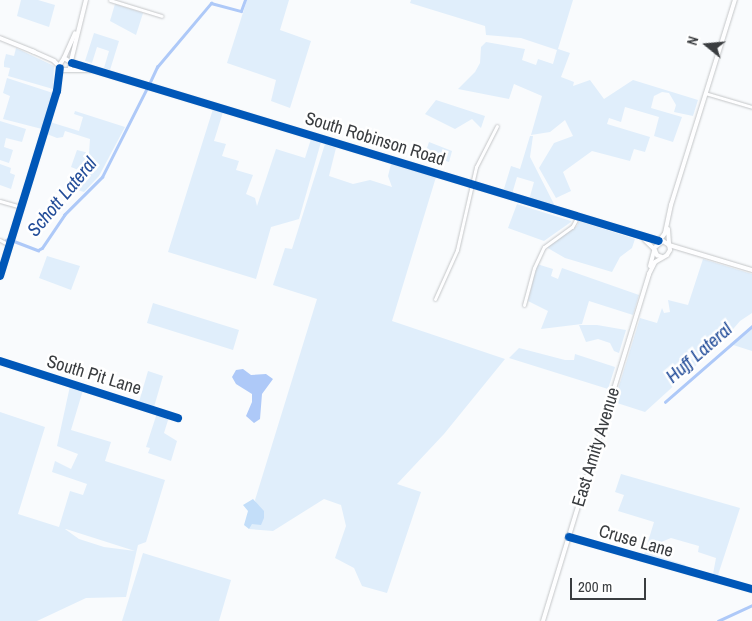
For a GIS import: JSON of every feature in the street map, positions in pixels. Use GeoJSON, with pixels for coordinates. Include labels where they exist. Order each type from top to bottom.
{"type":"FeatureCollection","features":[{"type":"Feature","properties":{"kind":"street"},"geometry":{"type":"LineString","coordinates":[[57,91],[71,62],[77,29],[86,0]]}},
{"type":"Feature","properties":{"kind":"street"},"geometry":{"type":"LineString","coordinates":[[110,0],[162,16]]}},
{"type":"Feature","properties":{"kind":"street"},"geometry":{"type":"LineString","coordinates":[[659,241],[665,233],[667,219],[735,0]]}},
{"type":"Feature","properties":{"kind":"street"},"geometry":{"type":"LineString","coordinates":[[0,276],[57,91],[60,67],[77,29]]}},
{"type":"Feature","properties":{"kind":"street"},"geometry":{"type":"LineString","coordinates":[[0,38],[32,51],[68,70]]}},
{"type":"Feature","properties":{"kind":"street","name":"South Robinson Road"},"geometry":{"type":"LineString","coordinates":[[32,51],[669,245]]}},
{"type":"Feature","properties":{"kind":"street","name":"South Robinson Road"},"geometry":{"type":"LineString","coordinates":[[68,70],[99,70]]}},
{"type":"Feature","properties":{"kind":"street"},"geometry":{"type":"LineString","coordinates":[[705,93],[752,107]]}},
{"type":"Feature","properties":{"kind":"street"},"geometry":{"type":"LineString","coordinates":[[436,298],[457,250],[476,167],[497,126]]}},
{"type":"Feature","properties":{"kind":"street"},"geometry":{"type":"LineString","coordinates":[[0,201],[21,207]]}},
{"type":"Feature","properties":{"kind":"street"},"geometry":{"type":"LineString","coordinates":[[524,304],[534,268],[545,245],[572,227],[577,218]]}},
{"type":"Feature","properties":{"kind":"street"},"geometry":{"type":"LineString","coordinates":[[667,219],[669,245],[667,255]]}},
{"type":"Feature","properties":{"kind":"street","name":"South Robinson Road"},"geometry":{"type":"LineString","coordinates":[[642,238],[662,257]]}},
{"type":"Feature","properties":{"kind":"street"},"geometry":{"type":"LineString","coordinates":[[0,240],[9,245]]}},
{"type":"Feature","properties":{"kind":"street","name":"East Amity Avenue"},"geometry":{"type":"LineString","coordinates":[[543,621],[649,274],[654,250],[659,241]]}},
{"type":"Feature","properties":{"kind":"street"},"geometry":{"type":"LineString","coordinates":[[669,245],[752,270]]}},
{"type":"Feature","properties":{"kind":"street"},"geometry":{"type":"LineString","coordinates":[[662,257],[691,252]]}},
{"type":"Feature","properties":{"kind":"street","name":"East Amity Avenue"},"geometry":{"type":"LineString","coordinates":[[649,274],[662,257]]}},
{"type":"Feature","properties":{"kind":"street","name":"South Pit Lane"},"geometry":{"type":"LineString","coordinates":[[0,361],[178,418]]}},
{"type":"Feature","properties":{"kind":"street","name":"Cruse Lane"},"geometry":{"type":"LineString","coordinates":[[569,537],[752,589]]}},
{"type":"Feature","properties":{"kind":"shaded area"},"geometry":{"type":"Polygon","coordinates":[[[21,0],[38,0],[55,5],[49,27],[17,16],[21,0]]]}},
{"type":"Feature","properties":{"kind":"shaded area"},"geometry":{"type":"Polygon","coordinates":[[[247,0],[289,0],[280,30],[311,41],[290,108],[271,101],[276,80],[227,63],[247,0]]]}},
{"type":"Feature","properties":{"kind":"shaded area"},"geometry":{"type":"Polygon","coordinates":[[[411,0],[573,0],[558,49],[570,53],[561,77],[574,82],[573,86],[590,80],[604,99],[633,80],[698,100],[693,116],[674,112],[676,105],[669,93],[662,92],[654,96],[651,108],[682,117],[673,142],[654,136],[659,117],[625,107],[621,122],[609,118],[607,124],[650,137],[645,152],[634,149],[630,161],[592,151],[563,172],[571,191],[556,198],[539,168],[554,143],[573,136],[565,120],[550,132],[531,135],[542,96],[514,84],[509,99],[458,89],[475,72],[480,63],[481,47],[486,42],[525,49],[522,60],[536,65],[538,59],[553,64],[557,50],[521,38],[486,35],[485,26],[410,3],[411,0]]]}},
{"type":"Feature","properties":{"kind":"shaded area"},"geometry":{"type":"Polygon","coordinates":[[[115,4],[143,13],[136,35],[110,21],[115,4]]]}},
{"type":"Feature","properties":{"kind":"shaded area"},"geometry":{"type":"Polygon","coordinates":[[[94,33],[119,41],[110,70],[104,68],[109,51],[97,47],[92,63],[85,61],[94,33]]]}},
{"type":"Feature","properties":{"kind":"shaded area"},"geometry":{"type":"Polygon","coordinates":[[[16,48],[54,66],[53,89],[8,76],[10,68],[4,67],[6,54],[14,56],[16,48]]]}},
{"type":"Feature","properties":{"kind":"shaded area"},"geometry":{"type":"Polygon","coordinates":[[[7,78],[53,93],[42,129],[3,119],[10,96],[3,93],[7,78]]]}},
{"type":"Feature","properties":{"kind":"shaded area"},"geometry":{"type":"Polygon","coordinates":[[[436,100],[485,116],[481,128],[472,119],[455,129],[425,114],[436,100]]]}},
{"type":"Feature","properties":{"kind":"shaded area"},"geometry":{"type":"Polygon","coordinates":[[[213,109],[223,112],[214,141],[226,144],[222,156],[239,161],[236,170],[253,175],[246,194],[255,198],[257,206],[276,149],[305,158],[311,139],[321,142],[299,219],[271,227],[256,279],[168,252],[213,109]]]}},
{"type":"Feature","properties":{"kind":"shaded area"},"geometry":{"type":"Polygon","coordinates":[[[75,111],[125,127],[99,176],[84,192],[68,187],[72,175],[79,177],[81,171],[71,167],[77,150],[89,153],[90,139],[65,131],[63,137],[57,138],[47,134],[50,122],[79,131],[83,117],[74,114],[75,111]]]}},
{"type":"Feature","properties":{"kind":"shaded area"},"geometry":{"type":"Polygon","coordinates":[[[0,121],[26,129],[22,142],[6,138],[4,147],[13,150],[9,163],[0,160],[0,121]]]}},
{"type":"Feature","properties":{"kind":"shaded area"},"geometry":{"type":"Polygon","coordinates":[[[530,136],[533,136],[530,157],[556,208],[529,200],[534,182],[517,177],[512,194],[503,192],[511,166],[520,169],[530,136]]]}},
{"type":"Feature","properties":{"kind":"shaded area"},"geometry":{"type":"Polygon","coordinates":[[[429,142],[452,151],[449,162],[425,154],[429,142]]]}},
{"type":"Feature","properties":{"kind":"shaded area"},"geometry":{"type":"Polygon","coordinates":[[[325,144],[336,148],[329,176],[353,184],[370,180],[392,187],[388,176],[391,164],[436,177],[392,321],[505,359],[444,434],[397,484],[421,492],[387,593],[362,586],[354,568],[335,558],[346,526],[341,505],[324,499],[273,531],[249,529],[257,506],[255,500],[317,299],[273,285],[285,248],[292,249],[325,144]]]}},
{"type":"Feature","properties":{"kind":"shaded area"},"geometry":{"type":"Polygon","coordinates":[[[0,164],[11,168],[10,173],[15,175],[11,189],[0,185],[0,164]]]}},
{"type":"Feature","properties":{"kind":"shaded area"},"geometry":{"type":"Polygon","coordinates":[[[517,204],[571,222],[544,241],[508,228],[517,204]]]}},
{"type":"Feature","properties":{"kind":"shaded area"},"geometry":{"type":"Polygon","coordinates":[[[579,221],[635,239],[632,248],[620,257],[612,272],[565,258],[546,247],[577,226],[579,221]]]}},
{"type":"Feature","properties":{"kind":"shaded area"},"geometry":{"type":"Polygon","coordinates":[[[47,256],[80,266],[71,290],[39,278],[47,256]]]}},
{"type":"Feature","properties":{"kind":"shaded area"},"geometry":{"type":"Polygon","coordinates":[[[703,259],[752,274],[752,313],[740,321],[722,342],[645,412],[614,402],[640,318],[657,323],[662,308],[664,313],[670,312],[668,300],[688,305],[703,259]]]}},
{"type":"Feature","properties":{"kind":"shaded area"},"geometry":{"type":"Polygon","coordinates":[[[537,264],[553,269],[551,276],[558,279],[562,268],[639,295],[633,315],[589,301],[582,324],[541,329],[548,311],[528,301],[537,264]]]}},
{"type":"Feature","properties":{"kind":"shaded area"},"geometry":{"type":"Polygon","coordinates":[[[153,303],[239,330],[233,350],[147,323],[153,303]]]}},
{"type":"Feature","properties":{"kind":"shaded area"},"geometry":{"type":"Polygon","coordinates":[[[579,325],[597,325],[626,330],[619,353],[614,351],[610,343],[598,339],[586,342],[579,325]]]}},
{"type":"Feature","properties":{"kind":"shaded area"},"geometry":{"type":"Polygon","coordinates":[[[752,327],[752,351],[730,344],[752,327]]]}},
{"type":"Feature","properties":{"kind":"shaded area"},"geometry":{"type":"Polygon","coordinates":[[[519,348],[565,360],[574,360],[575,354],[615,367],[608,389],[509,358],[519,348]]]}},
{"type":"Feature","properties":{"kind":"shaded area"},"geometry":{"type":"Polygon","coordinates":[[[243,369],[251,375],[266,374],[273,379],[262,394],[260,419],[254,423],[246,416],[252,402],[252,394],[236,384],[232,377],[236,370],[243,369]]]}},
{"type":"Feature","properties":{"kind":"shaded area"},"geometry":{"type":"Polygon","coordinates":[[[148,371],[163,376],[154,407],[139,402],[148,371]]]}},
{"type":"Feature","properties":{"kind":"shaded area"},"geometry":{"type":"Polygon","coordinates":[[[70,386],[83,390],[71,430],[111,442],[105,461],[165,480],[146,542],[138,545],[126,597],[86,598],[37,621],[0,621],[0,412],[45,427],[18,514],[59,527],[70,491],[83,495],[87,484],[52,472],[55,461],[71,469],[78,454],[57,446],[70,386]],[[65,529],[79,539],[104,547],[135,551],[65,529]]]}},
{"type":"Feature","properties":{"kind":"shaded area"},"geometry":{"type":"Polygon","coordinates":[[[157,413],[169,417],[164,433],[177,441],[171,461],[148,453],[150,448],[146,447],[157,413]]]}},
{"type":"Feature","properties":{"kind":"shaded area"},"geometry":{"type":"Polygon","coordinates":[[[621,474],[740,508],[718,575],[713,574],[716,558],[698,552],[699,546],[671,538],[656,544],[653,555],[686,565],[684,567],[644,555],[654,522],[618,511],[624,495],[615,492],[621,474]]]}},
{"type":"Feature","properties":{"kind":"shaded area"},"geometry":{"type":"Polygon","coordinates":[[[253,499],[264,511],[264,518],[261,525],[252,524],[249,529],[244,525],[248,511],[243,505],[253,499]]]}},
{"type":"Feature","properties":{"kind":"shaded area"},"geometry":{"type":"Polygon","coordinates":[[[143,553],[231,580],[219,621],[122,621],[143,553]]]}},
{"type":"Feature","properties":{"kind":"waterway","name":"Schott Lateral"},"geometry":{"type":"LineString","coordinates":[[150,82],[157,67],[211,3],[241,11],[245,0]]}},
{"type":"Feature","properties":{"kind":"waterway","name":"Schott Lateral"},"geometry":{"type":"LineString","coordinates":[[14,241],[38,250],[42,248],[64,215],[102,177],[147,88]]}},
{"type":"Feature","properties":{"kind":"waterway","name":"Huff Lateral"},"geometry":{"type":"LineString","coordinates":[[665,402],[752,326]]}},
{"type":"Feature","properties":{"kind":"waterway"},"geometry":{"type":"LineString","coordinates":[[718,621],[752,605]]}},
{"type":"Feature","properties":{"kind":"cycle path"},"geometry":{"type":"LineString","coordinates":[[72,63],[659,241]]}},
{"type":"Feature","properties":{"kind":"cycle path"},"geometry":{"type":"LineString","coordinates":[[0,276],[57,91],[60,68]]}},
{"type":"Feature","properties":{"kind":"cycle path"},"geometry":{"type":"LineString","coordinates":[[0,361],[178,418]]}},
{"type":"Feature","properties":{"kind":"cycle path"},"geometry":{"type":"LineString","coordinates":[[569,537],[752,589]]}}]}
